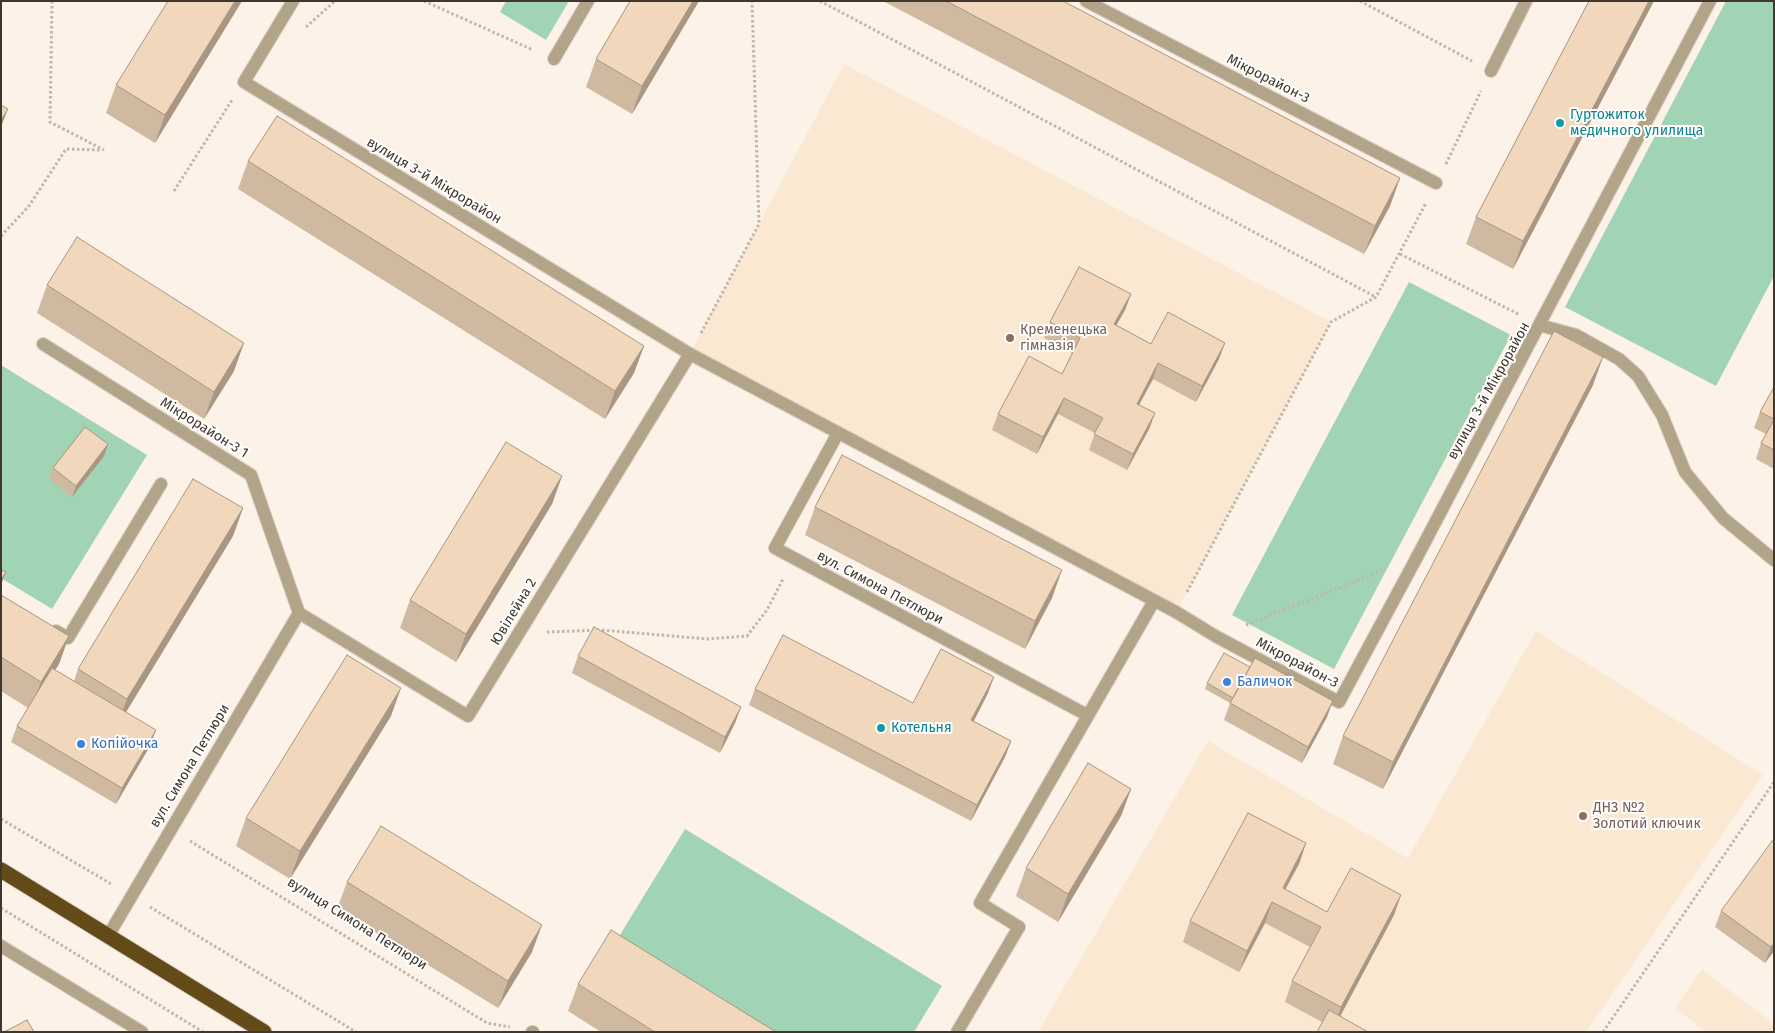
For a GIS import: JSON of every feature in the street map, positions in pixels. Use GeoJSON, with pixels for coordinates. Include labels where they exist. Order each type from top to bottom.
{"type":"FeatureCollection","features":[{"type":"Feature","properties":{"kind":"highway"},"geometry":{"type":"LineString","coordinates":[[1,870],[264,1032]]}},
{"type":"Feature","properties":{"kind":"street"},"geometry":{"type":"LineString","coordinates":[[244,82],[293,1]]}},
{"type":"Feature","properties":{"kind":"street"},"geometry":{"type":"LineString","coordinates":[[554,59],[588,1]]}},
{"type":"Feature","properties":{"kind":"street","name":"Мікрорайон-3"},"geometry":{"type":"LineString","coordinates":[[1086,1],[1436,183]]}},
{"type":"Feature","properties":{"kind":"street"},"geometry":{"type":"LineString","coordinates":[[1491,71],[1526,1]]}},
{"type":"Feature","properties":{"kind":"street"},"geometry":{"type":"LineString","coordinates":[[1540,325],[1709,3],[1723,1]]}},
{"type":"Feature","properties":{"kind":"street","name":"вулиця 3-й Мікрорайон"},"geometry":{"type":"LineString","coordinates":[[244,82],[690,354],[838,433]]}},
{"type":"Feature","properties":{"kind":"street","name":"вулиця 3-й Мікрорайон"},"geometry":{"type":"LineString","coordinates":[[1417,557],[1540,325],[1576,335],[1620,359],[1638,376],[1662,415],[1685,472],[1723,518],[1774,560]]}},
{"type":"Feature","properties":{"kind":"street","name":"Мікрорайон-3 1"},"geometry":{"type":"LineString","coordinates":[[43,344],[251,475],[298,613]]}},
{"type":"Feature","properties":{"kind":"street","name":"Ювілейна 2"},"geometry":{"type":"LineString","coordinates":[[298,613],[468,716],[690,354]]}},
{"type":"Feature","properties":{"kind":"street","name":"Мікрорайон-3"},"geometry":{"type":"LineString","coordinates":[[838,433],[1154,600],[1217,637],[1339,702],[1417,557]]}},
{"type":"Feature","properties":{"kind":"street","name":"вул. Симона Петлюри"},"geometry":{"type":"LineString","coordinates":[[838,433],[775,548],[1087,715]]}},
{"type":"Feature","properties":{"kind":"street"},"geometry":{"type":"LineString","coordinates":[[43,622],[68,638],[161,484]]}},
{"type":"Feature","properties":{"kind":"street"},"geometry":{"type":"LineString","coordinates":[[957,1032],[1019,927],[980,903],[1154,600]]}},
{"type":"Feature","properties":{"kind":"street","name":"вул. Симона Петлюри"},"geometry":{"type":"LineString","coordinates":[[108,936],[298,613]]}},
{"type":"Feature","properties":{"kind":"street"},"geometry":{"type":"LineString","coordinates":[[1,946],[142,1032]]}},
{"type":"Feature","properties":{"kind":"path"},"geometry":{"type":"LineString","coordinates":[[1,236],[29,206],[66,149],[104,150],[50,122],[52,1]]}},
{"type":"Feature","properties":{"kind":"path"},"geometry":{"type":"LineString","coordinates":[[424,1],[554,59]]}},
{"type":"Feature","properties":{"kind":"path"},"geometry":{"type":"LineString","coordinates":[[690,354],[759,224],[752,1]]}},
{"type":"Feature","properties":{"kind":"path"},"geometry":{"type":"LineString","coordinates":[[820,1],[1376,296]]}},
{"type":"Feature","properties":{"kind":"path"},"geometry":{"type":"LineString","coordinates":[[1176,612],[1331,322],[1376,296],[1400,254],[1491,71],[1360,1]]}},
{"type":"Feature","properties":{"kind":"path"},"geometry":{"type":"LineString","coordinates":[[174,192],[244,82]]}},
{"type":"Feature","properties":{"kind":"path"},"geometry":{"type":"LineString","coordinates":[[1400,254],[1540,325]]}},
{"type":"Feature","properties":{"kind":"path"},"geometry":{"type":"LineString","coordinates":[[1217,637],[1417,557]]}},
{"type":"Feature","properties":{"kind":"path"},"geometry":{"type":"LineString","coordinates":[[519,633],[601,630],[708,639],[747,636],[767,610],[794,558]]}},
{"type":"Feature","properties":{"kind":"path"},"geometry":{"type":"LineString","coordinates":[[1603,1032],[1774,782]]}},
{"type":"Feature","properties":{"kind":"path"},"geometry":{"type":"LineString","coordinates":[[1,819],[356,1032]]}},
{"type":"Feature","properties":{"kind":"path","name":"вулиця Симона Петлюри"},"geometry":{"type":"LineString","coordinates":[[170,829],[488,1023],[533,1032]]}},
{"type":"Feature","properties":{"kind":"path"},"geometry":{"type":"LineString","coordinates":[[1,908],[203,1032]]}},
{"type":"Feature","properties":{"kind":"shaded area","name":"Кременецька гімназія"},"geometry":{"type":"Polygon","coordinates":[[[844,64],[1331,322],[1176,612],[690,354],[844,64]]]}},
{"type":"Feature","properties":{"kind":"shaded area","name":"ДНЗ №2 Золотий ключик"},"geometry":{"type":"Polygon","coordinates":[[[1536,631],[1763,775],[1586,1032],[1038,1032],[1208,741],[1408,858],[1536,631]]]}},
{"type":"Feature","properties":{"kind":"shaded area"},"geometry":{"type":"Polygon","coordinates":[[[1702,969],[1774,1024],[1774,1032],[1706,1032],[1675,1008],[1702,969]]]}},
{"type":"Feature","properties":{"kind":"green space"},"geometry":{"type":"Polygon","coordinates":[[[506,1],[569,1],[546,40],[500,12],[506,1]]]}},
{"type":"Feature","properties":{"kind":"green space"},"geometry":{"type":"Polygon","coordinates":[[[1726,1],[1774,1],[1774,276],[1716,386],[1565,307],[1726,1]]]}},
{"type":"Feature","properties":{"kind":"green space"},"geometry":{"type":"Polygon","coordinates":[[[1409,282],[1511,335],[1334,669],[1232,615],[1409,282]]]}},
{"type":"Feature","properties":{"kind":"green space"},"geometry":{"type":"Polygon","coordinates":[[[1,365],[147,455],[52,609],[1,578],[1,365]]]}},
{"type":"Feature","properties":{"kind":"green space"},"geometry":{"type":"Polygon","coordinates":[[[685,829],[942,986],[914,1032],[771,1032],[618,938],[685,829]]]}},
{"type":"Feature","properties":{"kind":"building"},"geometry":{"type":"Polygon","coordinates":[[[168,1],[235,1],[165,115],[116,85],[168,1]]]}},
{"type":"Feature","properties":{"kind":"building"},"geometry":{"type":"Polygon","coordinates":[[[630,1],[693,1],[642,86],[596,59],[630,1]]]}},
{"type":"Feature","properties":{"kind":"building"},"geometry":{"type":"Polygon","coordinates":[[[946,1],[1063,1],[1400,178],[1375,226],[946,1]]]}},
{"type":"Feature","properties":{"kind":"building","name":"Гуртожиток медичного улилища"},"geometry":{"type":"Polygon","coordinates":[[[1589,1],[1649,1],[1523,241],[1476,217],[1589,1]]]}},
{"type":"Feature","properties":{"kind":"building"},"geometry":{"type":"Polygon","coordinates":[[[1,105],[8,109],[1,120],[1,105]]]}},
{"type":"Feature","properties":{"kind":"building"},"geometry":{"type":"Polygon","coordinates":[[[277,116],[644,346],[615,391],[248,161],[277,116]]]}},
{"type":"Feature","properties":{"kind":"building"},"geometry":{"type":"Polygon","coordinates":[[[77,237],[244,343],[214,392],[47,285],[77,237]]]}},
{"type":"Feature","properties":{"kind":"building"},"geometry":{"type":"Polygon","coordinates":[[[1079,267],[1131,294],[1114,324],[1151,344],[1168,312],[1225,343],[1202,386],[1158,363],[1137,404],[1155,413],[1133,454],[1094,434],[1103,418],[1064,398],[1043,437],[998,414],[1029,356],[1062,374],[1080,338],[1050,322],[1079,267]]]}},
{"type":"Feature","properties":{"kind":"building"},"geometry":{"type":"Polygon","coordinates":[[[1554,331],[1603,357],[1393,762],[1343,736],[1554,331]]]}},
{"type":"Feature","properties":{"kind":"building"},"geometry":{"type":"Polygon","coordinates":[[[1774,387],[1774,419],[1760,412],[1774,387]]]}},
{"type":"Feature","properties":{"kind":"building"},"geometry":{"type":"Polygon","coordinates":[[[1774,420],[1774,450],[1761,443],[1774,420]]]}},
{"type":"Feature","properties":{"kind":"building"},"geometry":{"type":"Polygon","coordinates":[[[85,427],[108,444],[76,486],[53,468],[85,427]]]}},
{"type":"Feature","properties":{"kind":"building"},"geometry":{"type":"Polygon","coordinates":[[[506,442],[562,476],[466,634],[410,600],[506,442]]]}},
{"type":"Feature","properties":{"kind":"building"},"geometry":{"type":"Polygon","coordinates":[[[842,455],[1062,570],[1035,621],[815,507],[842,455]]]}},
{"type":"Feature","properties":{"kind":"building"},"geometry":{"type":"Polygon","coordinates":[[[193,479],[243,508],[127,699],[78,669],[193,479]]]}},
{"type":"Feature","properties":{"kind":"building"},"geometry":{"type":"Polygon","coordinates":[[[1,570],[6,572],[1,580],[1,570]]]}},
{"type":"Feature","properties":{"kind":"building"},"geometry":{"type":"Polygon","coordinates":[[[1,595],[69,636],[41,682],[1,657],[1,595]]]}},
{"type":"Feature","properties":{"kind":"building"},"geometry":{"type":"Polygon","coordinates":[[[594,627],[741,707],[725,737],[578,656],[594,627]]]}},
{"type":"Feature","properties":{"kind":"building","name":"Котельня"},"geometry":{"type":"Polygon","coordinates":[[[783,635],[913,703],[941,649],[994,677],[971,720],[1011,741],[977,805],[755,689],[783,635]]]}},
{"type":"Feature","properties":{"kind":"building","name":"Баличок"},"geometry":{"type":"Polygon","coordinates":[[[1224,653],[1250,667],[1233,698],[1207,683],[1224,653]]]}},
{"type":"Feature","properties":{"kind":"building"},"geometry":{"type":"Polygon","coordinates":[[[347,655],[401,688],[300,851],[246,818],[347,655]]]}},
{"type":"Feature","properties":{"kind":"building"},"geometry":{"type":"Polygon","coordinates":[[[1255,658],[1333,701],[1308,747],[1230,703],[1255,658]]]}},
{"type":"Feature","properties":{"kind":"building","name":"Копійочка"},"geometry":{"type":"Polygon","coordinates":[[[52,668],[156,730],[122,788],[17,726],[52,668]]]}},
{"type":"Feature","properties":{"kind":"building"},"geometry":{"type":"Polygon","coordinates":[[[1088,763],[1131,789],[1068,894],[1026,868],[1088,763]]]}},
{"type":"Feature","properties":{"kind":"building"},"geometry":{"type":"Polygon","coordinates":[[[1248,813],[1306,843],[1283,888],[1327,912],[1351,868],[1401,895],[1341,1007],[1292,981],[1321,927],[1272,902],[1247,951],[1190,921],[1248,813]]]}},
{"type":"Feature","properties":{"kind":"building"},"geometry":{"type":"Polygon","coordinates":[[[381,826],[542,925],[508,981],[347,882],[381,826]]]}},
{"type":"Feature","properties":{"kind":"building"},"geometry":{"type":"Polygon","coordinates":[[[1772,841],[1774,842],[1774,943],[1771,947],[1721,911],[1772,841]]]}},
{"type":"Feature","properties":{"kind":"building"},"geometry":{"type":"Polygon","coordinates":[[[611,930],[776,1032],[655,1032],[578,984],[611,930]]]}},
{"type":"Feature","properties":{"kind":"building"},"geometry":{"type":"Polygon","coordinates":[[[1329,1010],[1368,1032],[1317,1032],[1329,1010]]]}},
{"type":"Feature","properties":{"kind":"building"},"geometry":{"type":"Polygon","coordinates":[[[27,1020],[34,1032],[4,1032],[27,1020]]]}},
{"type":"Feature","properties":{"kind":"place","name":"Гуртожиток медичного улилища"},"geometry":{"type":"Point","coordinates":[1560,123]}},
{"type":"Feature","properties":{"kind":"place","name":"Кременецька гімназія"},"geometry":{"type":"Point","coordinates":[1010,338]}},
{"type":"Feature","properties":{"kind":"place","name":"Баличок"},"geometry":{"type":"Point","coordinates":[1227,682]}},
{"type":"Feature","properties":{"kind":"place","name":"Котельня"},"geometry":{"type":"Point","coordinates":[881,728]}},
{"type":"Feature","properties":{"kind":"place","name":"Копійочка"},"geometry":{"type":"Point","coordinates":[81,744]}},
{"type":"Feature","properties":{"kind":"place","name":"ДНЗ №2 Золотий ключик"},"geometry":{"type":"Point","coordinates":[1583,816]}}]}
